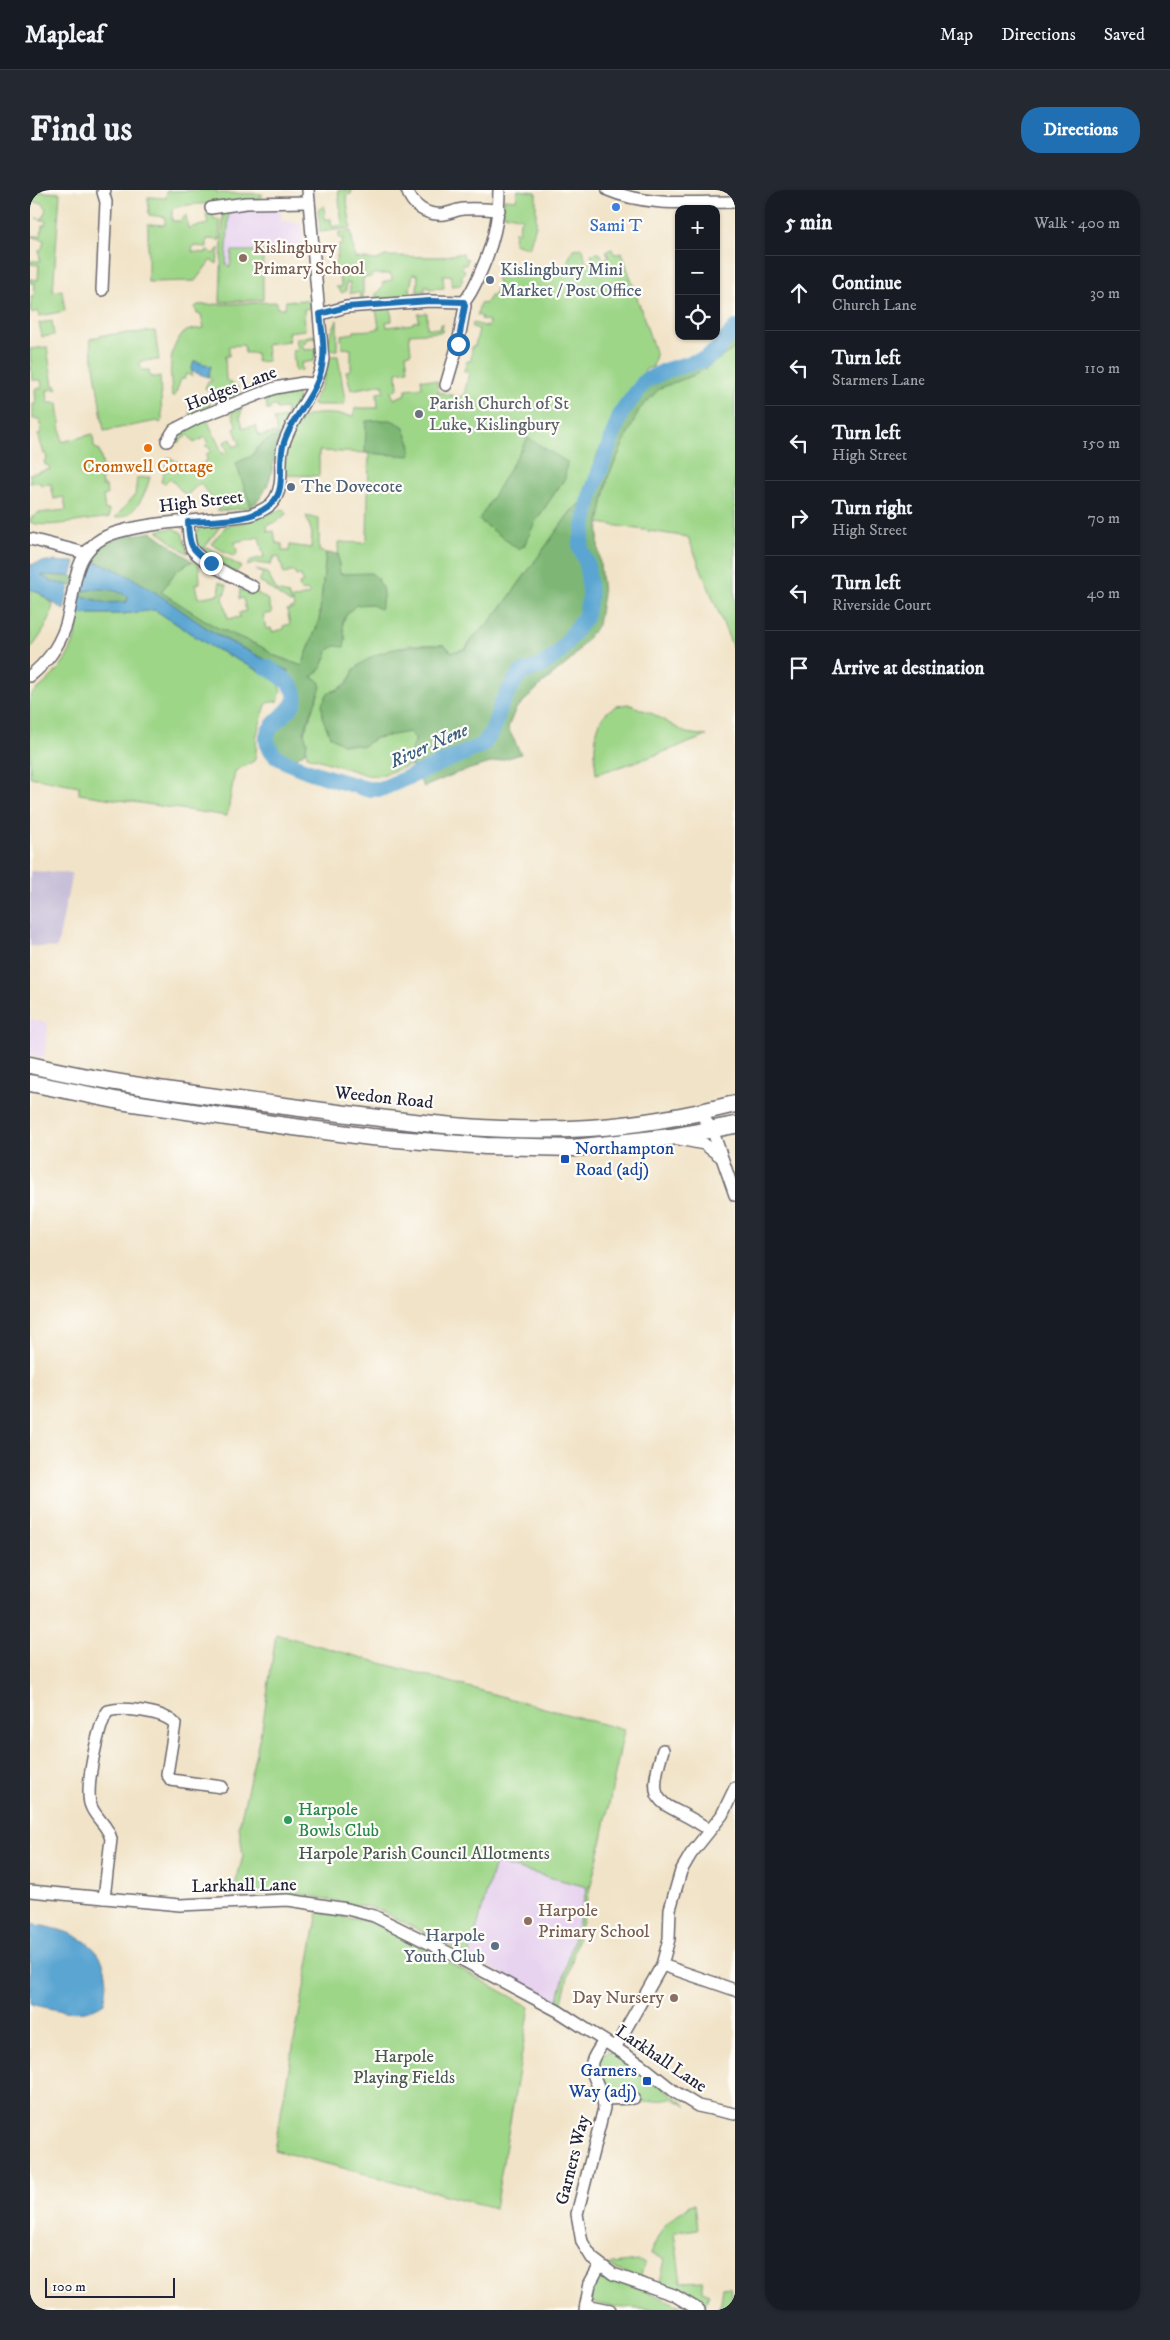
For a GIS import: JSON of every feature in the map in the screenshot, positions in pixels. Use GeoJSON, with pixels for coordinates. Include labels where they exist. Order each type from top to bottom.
{"type":"FeatureCollection","features":[{"type":"Feature","properties":{"kind":"highway","name":"Weedon Road"},"geometry":{"type":"LineString","coordinates":[[30,1065],[125,1085],[336,1113],[470,1128],[519,1130],[590,1128],[654,1121],[700,1113],[735,1104]]}},
{"type":"Feature","properties":{"kind":"highway"},"geometry":{"type":"LineString","coordinates":[[30,1083],[120,1101],[371,1137],[486,1146],[548,1148],[671,1138],[735,1125]]}},
{"type":"Feature","properties":{"kind":"street"},"geometry":{"type":"LineString","coordinates":[[407,190],[415,204],[432,214],[477,208],[499,210]]}},
{"type":"Feature","properties":{"kind":"street"},"geometry":{"type":"LineString","coordinates":[[446,385],[458,344],[465,306],[464,302],[470,295],[489,256],[499,210],[499,190]]}},
{"type":"Feature","properties":{"kind":"street"},"geometry":{"type":"LineString","coordinates":[[608,190],[632,197],[684,204],[735,202]]}},
{"type":"Feature","properties":{"kind":"street"},"geometry":{"type":"LineString","coordinates":[[102,191],[106,202],[102,290]]}},
{"type":"Feature","properties":{"kind":"street"},"geometry":{"type":"LineString","coordinates":[[212,208],[309,196]]}},
{"type":"Feature","properties":{"kind":"street","name":"High Street"},"geometry":{"type":"LineString","coordinates":[[82,557],[97,542],[117,532],[250,515],[262,510],[275,500],[279,490],[282,448],[290,429],[320,374],[323,359],[309,196]]}},
{"type":"Feature","properties":{"kind":"street"},"geometry":{"type":"LineString","coordinates":[[90,278],[102,278]]}},
{"type":"Feature","properties":{"kind":"street"},"geometry":{"type":"LineString","coordinates":[[320,314],[346,307],[430,301],[464,302]]}},
{"type":"Feature","properties":{"kind":"street","name":"Hodges Lane"},"geometry":{"type":"LineString","coordinates":[[167,440],[174,430],[197,418],[276,388],[303,383],[315,384]]}},
{"type":"Feature","properties":{"kind":"street"},"geometry":{"type":"LineString","coordinates":[[188,522],[189,538],[193,551],[244,576],[253,587]]}},
{"type":"Feature","properties":{"kind":"street"},"geometry":{"type":"LineString","coordinates":[[30,540],[82,557],[72,588],[69,612],[55,650],[46,664],[30,676]]}},
{"type":"Feature","properties":{"kind":"street"},"geometry":{"type":"LineString","coordinates":[[700,1113],[712,1129],[735,1195]]}},
{"type":"Feature","properties":{"kind":"street"},"geometry":{"type":"LineString","coordinates":[[719,1152],[735,1125]]}},
{"type":"Feature","properties":{"kind":"street"},"geometry":{"type":"LineString","coordinates":[[671,1138],[698,1142],[719,1152]]}},
{"type":"Feature","properties":{"kind":"street"},"geometry":{"type":"LineString","coordinates":[[104,1898],[111,1839],[109,1829],[91,1808],[88,1796],[100,1727],[108,1711],[116,1709],[162,1715],[171,1720],[175,1724],[168,1774],[171,1780],[222,1787]]}},
{"type":"Feature","properties":{"kind":"street"},"geometry":{"type":"LineString","coordinates":[[663,1750],[654,1778],[654,1790],[667,1806],[709,1830]]}},
{"type":"Feature","properties":{"kind":"street"},"geometry":{"type":"LineString","coordinates":[[615,2048],[662,1965],[669,1939],[670,1909],[675,1886],[681,1871],[709,1830],[722,1815],[735,1788]]}},
{"type":"Feature","properties":{"kind":"street","name":"Larkhall Lane"},"geometry":{"type":"LineString","coordinates":[[30,1891],[180,1904],[288,1900],[347,1909],[374,1916],[449,1953],[558,2012],[615,2048],[698,2106],[735,2114]]}},
{"type":"Feature","properties":{"kind":"street"},"geometry":{"type":"LineString","coordinates":[[662,1965],[735,1990]]}},
{"type":"Feature","properties":{"kind":"street","name":"Garners Way"},"geometry":{"type":"LineString","coordinates":[[604,2041],[592,2062],[592,2069],[604,2099],[604,2108],[577,2214],[582,2242],[592,2258],[613,2274],[674,2296],[698,2310]]}},
{"type":"Feature","properties":{"kind":"street","name":"Garners Way"},"geometry":{"type":"LineString","coordinates":[[604,2099],[634,2098]]}},
{"type":"Feature","properties":{"kind":"street"},"geometry":{"type":"LineString","coordinates":[[600,2265],[590,2283],[585,2307],[610,2310]]}},
{"type":"Feature","properties":{"kind":"shaded area","name":"Kislingbury Primary School"},"geometry":{"type":"Polygon","coordinates":[[[246,205],[281,207],[281,221],[302,223],[303,246],[263,248],[263,300],[220,302],[223,212],[246,205]]]}},
{"type":"Feature","properties":{"kind":"shaded area"},"geometry":{"type":"Polygon","coordinates":[[[30,871],[72,873],[57,948],[30,946],[30,871]]]}},
{"type":"Feature","properties":{"kind":"shaded area"},"geometry":{"type":"Polygon","coordinates":[[[30,1019],[48,1023],[44,1058],[30,1054],[30,1019]]]}},
{"type":"Feature","properties":{"kind":"shaded area","name":"Harpole Primary School"},"geometry":{"type":"Polygon","coordinates":[[[495,1862],[587,1887],[557,2003],[469,1956],[495,1862]]]}},
{"type":"Feature","properties":{"kind":"green space"},"geometry":{"type":"Polygon","coordinates":[[[217,190],[217,193],[262,194],[262,197],[242,202],[193,204],[172,209],[172,221],[180,221],[186,215],[188,228],[208,224],[206,214],[213,214],[213,219],[220,220],[220,240],[207,239],[207,247],[193,246],[192,252],[206,253],[207,250],[214,254],[219,248],[217,264],[211,260],[195,281],[148,282],[148,224],[165,225],[165,217],[149,215],[148,197],[166,198],[167,191],[217,190]]]}},
{"type":"Feature","properties":{"kind":"green space"},"geometry":{"type":"Polygon","coordinates":[[[338,190],[352,190],[351,194],[346,195],[351,228],[320,232],[318,210],[324,206],[325,219],[331,219],[332,227],[342,225],[338,190]]]}},
{"type":"Feature","properties":{"kind":"green space"},"geometry":{"type":"Polygon","coordinates":[[[518,190],[536,192],[536,225],[529,248],[514,243],[515,231],[519,232],[520,221],[523,218],[503,214],[504,199],[516,200],[518,190]]]}},
{"type":"Feature","properties":{"kind":"green space"},"geometry":{"type":"Polygon","coordinates":[[[30,191],[60,193],[53,292],[62,290],[65,311],[40,316],[38,311],[31,313],[31,297],[34,297],[35,283],[30,283],[30,279],[38,280],[39,265],[30,264],[30,261],[40,261],[39,250],[42,249],[44,240],[30,236],[41,236],[42,225],[45,225],[46,221],[36,218],[43,219],[46,208],[44,203],[30,202],[30,191]]]}},
{"type":"Feature","properties":{"kind":"green space"},"geometry":{"type":"Polygon","coordinates":[[[229,210],[226,264],[230,267],[232,251],[254,251],[263,248],[263,300],[220,302],[223,212],[229,210]]]}},
{"type":"Feature","properties":{"kind":"green space"},"geometry":{"type":"Polygon","coordinates":[[[351,231],[355,258],[377,260],[385,256],[440,257],[463,253],[464,258],[468,259],[466,265],[463,264],[461,268],[465,270],[461,278],[463,279],[460,285],[452,286],[451,275],[443,275],[444,288],[429,289],[429,286],[425,286],[425,291],[417,292],[418,275],[413,274],[410,288],[411,299],[379,300],[375,295],[383,287],[382,283],[392,280],[391,274],[372,274],[371,277],[363,278],[363,301],[361,301],[360,293],[350,293],[350,283],[346,283],[346,291],[342,293],[336,287],[341,287],[341,283],[332,262],[336,262],[339,245],[342,245],[343,239],[339,238],[339,232],[351,231]]]}},
{"type":"Feature","properties":{"kind":"green space"},"geometry":{"type":"Polygon","coordinates":[[[583,248],[586,263],[593,262],[591,254],[600,253],[603,259],[609,257],[606,251],[612,249],[614,254],[622,252],[656,355],[653,367],[646,369],[620,405],[597,455],[581,504],[571,511],[507,600],[487,625],[473,637],[465,649],[452,652],[444,645],[409,645],[354,669],[344,685],[328,693],[363,746],[376,738],[409,731],[416,738],[408,760],[411,765],[378,776],[367,775],[307,756],[304,732],[310,719],[312,707],[317,700],[312,678],[322,667],[329,649],[346,639],[343,624],[348,612],[356,605],[370,604],[339,574],[338,542],[364,543],[367,540],[369,453],[319,451],[319,476],[284,475],[289,440],[297,424],[303,418],[321,414],[354,416],[355,408],[378,408],[377,393],[384,392],[383,384],[351,390],[346,371],[351,370],[351,349],[342,348],[341,335],[354,333],[354,331],[379,328],[376,308],[391,307],[392,321],[386,322],[387,327],[413,324],[413,322],[419,321],[418,314],[427,313],[427,328],[440,329],[441,324],[443,324],[442,332],[409,334],[411,353],[406,354],[408,370],[397,372],[398,388],[391,392],[394,399],[406,394],[406,389],[422,387],[421,379],[437,381],[438,392],[459,397],[464,396],[469,372],[464,371],[467,361],[471,361],[472,346],[475,346],[479,329],[472,327],[473,323],[488,327],[489,321],[481,319],[482,317],[477,315],[480,303],[485,304],[491,295],[494,296],[498,283],[496,276],[508,275],[509,265],[511,265],[514,276],[528,273],[528,270],[564,270],[573,249],[583,248]],[[528,438],[515,462],[535,522],[565,478],[528,438]]]}},
{"type":"Feature","properties":{"kind":"green space"},"geometry":{"type":"Polygon","coordinates":[[[307,300],[311,308],[304,309],[305,330],[288,332],[289,341],[266,344],[268,361],[257,362],[256,353],[245,353],[244,345],[229,346],[229,356],[225,356],[226,380],[239,388],[241,396],[223,402],[205,388],[208,381],[211,382],[212,379],[208,377],[211,366],[194,361],[192,376],[186,374],[184,379],[181,379],[175,395],[172,397],[171,362],[175,346],[185,332],[204,328],[201,314],[197,314],[195,307],[198,305],[277,302],[277,308],[285,308],[286,301],[307,300]]]}},
{"type":"Feature","properties":{"kind":"green space"},"geometry":{"type":"Polygon","coordinates":[[[337,320],[337,350],[328,350],[329,337],[337,320]]]}},
{"type":"Feature","properties":{"kind":"green space"},"geometry":{"type":"Polygon","coordinates":[[[52,321],[54,335],[42,337],[39,323],[52,321]]]}},
{"type":"Feature","properties":{"kind":"green space"},"geometry":{"type":"Polygon","coordinates":[[[735,328],[735,348],[697,374],[660,388],[639,410],[608,477],[599,523],[598,544],[603,594],[598,625],[570,661],[543,683],[515,710],[508,728],[521,754],[457,773],[424,787],[408,760],[416,739],[409,732],[376,738],[363,746],[342,744],[330,736],[323,719],[322,704],[328,693],[338,690],[349,682],[354,670],[364,662],[385,651],[409,646],[444,645],[452,652],[466,649],[473,637],[487,625],[507,600],[571,511],[590,497],[621,413],[640,387],[656,374],[705,359],[717,350],[735,328]]]}},
{"type":"Feature","properties":{"kind":"green space"},"geometry":{"type":"Polygon","coordinates":[[[155,331],[159,360],[140,361],[141,370],[149,370],[150,377],[160,377],[162,420],[160,423],[157,421],[104,431],[90,339],[104,335],[155,331]]]}},
{"type":"Feature","properties":{"kind":"green space"},"geometry":{"type":"Polygon","coordinates":[[[315,335],[316,337],[306,340],[306,343],[302,344],[304,350],[316,349],[314,361],[301,363],[302,370],[295,371],[293,351],[298,350],[296,339],[315,335]]]}},
{"type":"Feature","properties":{"kind":"green space"},"geometry":{"type":"Polygon","coordinates":[[[47,347],[53,386],[57,386],[57,389],[47,390],[48,403],[58,403],[62,442],[93,434],[94,447],[99,450],[105,475],[101,475],[102,486],[106,486],[107,495],[103,496],[105,510],[109,510],[109,518],[47,525],[30,522],[30,519],[38,513],[66,510],[64,497],[54,499],[51,484],[30,483],[30,474],[50,469],[48,465],[45,465],[44,461],[47,460],[46,454],[44,454],[38,434],[41,433],[40,419],[33,419],[33,404],[36,404],[35,389],[42,388],[41,380],[32,380],[30,349],[47,347]]]}},
{"type":"Feature","properties":{"kind":"green space"},"geometry":{"type":"Polygon","coordinates":[[[735,347],[735,653],[688,537],[599,523],[608,477],[639,410],[660,388],[697,374],[735,347]]]}},
{"type":"Feature","properties":{"kind":"green space"},"geometry":{"type":"Polygon","coordinates":[[[328,356],[338,356],[344,405],[312,405],[324,379],[328,356]]]}},
{"type":"Feature","properties":{"kind":"green space"},"geometry":{"type":"Polygon","coordinates":[[[295,391],[299,400],[282,433],[256,449],[252,456],[236,463],[251,507],[219,511],[217,510],[222,506],[212,499],[200,483],[186,496],[170,478],[165,483],[161,482],[168,457],[177,462],[197,465],[207,461],[206,454],[211,452],[209,447],[205,446],[208,444],[205,437],[194,443],[188,435],[177,443],[175,437],[184,428],[207,420],[223,454],[228,452],[224,442],[231,439],[234,447],[240,444],[234,429],[237,427],[231,412],[242,408],[240,417],[243,428],[256,426],[259,436],[277,433],[274,419],[287,417],[286,408],[277,409],[276,406],[270,407],[270,410],[267,410],[266,398],[295,391]]]}},
{"type":"Feature","properties":{"kind":"green space"},"geometry":{"type":"Polygon","coordinates":[[[198,398],[208,400],[210,406],[190,415],[189,404],[198,398]]]}},
{"type":"Feature","properties":{"kind":"green space"},"geometry":{"type":"Polygon","coordinates":[[[391,420],[403,426],[411,446],[410,456],[365,453],[366,421],[391,420]]]}},
{"type":"Feature","properties":{"kind":"green space"},"geometry":{"type":"Polygon","coordinates":[[[282,433],[268,483],[259,500],[251,507],[236,463],[252,456],[261,445],[282,433]]]}},
{"type":"Feature","properties":{"kind":"green space"},"geometry":{"type":"Polygon","coordinates":[[[528,438],[567,462],[565,478],[535,522],[524,546],[518,549],[479,520],[528,438]]]}},
{"type":"Feature","properties":{"kind":"green space"},"geometry":{"type":"Polygon","coordinates":[[[150,477],[142,498],[134,510],[122,517],[115,518],[135,495],[137,478],[150,477]]]}},
{"type":"Feature","properties":{"kind":"green space"},"geometry":{"type":"Polygon","coordinates":[[[283,509],[286,514],[276,522],[267,525],[268,532],[274,531],[276,543],[282,544],[282,551],[289,551],[290,545],[311,548],[312,533],[306,516],[319,519],[319,551],[326,553],[319,621],[302,666],[273,655],[262,647],[214,626],[161,592],[176,571],[192,561],[199,565],[200,583],[195,584],[198,598],[220,594],[219,582],[227,586],[223,598],[228,619],[240,617],[239,613],[246,611],[243,598],[239,599],[240,589],[251,595],[253,590],[268,600],[272,613],[263,615],[266,629],[271,628],[272,632],[284,629],[283,626],[290,624],[287,610],[294,608],[293,602],[290,603],[259,581],[263,574],[256,570],[267,573],[277,591],[288,594],[290,600],[310,594],[307,590],[301,591],[299,584],[303,582],[301,575],[296,576],[294,571],[284,574],[279,557],[273,557],[274,560],[271,561],[271,565],[256,563],[247,566],[251,560],[264,557],[259,537],[235,542],[237,553],[234,557],[211,544],[226,526],[283,509]]]}},
{"type":"Feature","properties":{"kind":"green space"},"geometry":{"type":"Polygon","coordinates":[[[219,526],[201,552],[198,550],[194,536],[196,532],[204,527],[219,526]]]}},
{"type":"Feature","properties":{"kind":"green space"},"geometry":{"type":"Polygon","coordinates":[[[174,528],[182,533],[188,554],[157,531],[174,528]]]}},
{"type":"Feature","properties":{"kind":"green space"},"geometry":{"type":"Polygon","coordinates":[[[152,532],[192,561],[176,571],[161,592],[214,626],[262,647],[273,655],[302,666],[319,621],[326,553],[338,554],[340,574],[371,573],[381,584],[383,598],[380,609],[370,604],[356,605],[349,612],[343,622],[345,634],[344,647],[336,646],[329,649],[322,667],[312,677],[319,681],[321,687],[304,732],[307,743],[305,752],[289,763],[274,753],[268,744],[267,736],[286,714],[296,696],[283,677],[288,671],[213,632],[133,579],[100,564],[85,561],[107,543],[124,537],[152,532]]]}},
{"type":"Feature","properties":{"kind":"green space"},"geometry":{"type":"Polygon","coordinates":[[[207,547],[241,567],[236,572],[232,571],[202,553],[207,547]]]}},
{"type":"Feature","properties":{"kind":"green space"},"geometry":{"type":"Polygon","coordinates":[[[40,575],[71,576],[84,581],[74,586],[68,586],[56,583],[40,575]]]}},
{"type":"Feature","properties":{"kind":"green space"},"geometry":{"type":"Polygon","coordinates":[[[103,588],[115,590],[128,596],[127,602],[106,603],[72,593],[103,588]]]}},
{"type":"Feature","properties":{"kind":"green space"},"geometry":{"type":"Polygon","coordinates":[[[30,589],[36,591],[53,604],[48,623],[30,650],[30,589]]]}},
{"type":"Feature","properties":{"kind":"green space"},"geometry":{"type":"Polygon","coordinates":[[[155,610],[210,646],[265,674],[279,684],[281,692],[278,701],[267,703],[262,718],[257,734],[254,761],[235,771],[227,816],[79,794],[79,786],[30,777],[30,695],[49,679],[65,660],[75,639],[78,614],[123,614],[155,610]]]}},
{"type":"Feature","properties":{"kind":"green space"},"geometry":{"type":"Polygon","coordinates":[[[628,704],[653,714],[686,733],[707,736],[642,760],[596,774],[595,747],[601,720],[606,713],[615,707],[628,704]]]}},
{"type":"Feature","properties":{"kind":"green space","name":"Harpole Parish Council Allotments"},"geometry":{"type":"Polygon","coordinates":[[[276,1634],[624,1730],[601,1844],[561,2005],[557,2003],[587,1887],[495,1863],[469,1956],[378,1909],[301,1894],[278,1893],[232,1897],[243,1856],[239,1826],[263,1722],[276,1634]]]}},
{"type":"Feature","properties":{"kind":"green space","name":"Harpole Playing Fields"},"geometry":{"type":"Polygon","coordinates":[[[318,1912],[370,1922],[407,1939],[530,2007],[495,2208],[274,2150],[318,1912]]]}},
{"type":"Feature","properties":{"kind":"green space"},"geometry":{"type":"Polygon","coordinates":[[[610,2051],[651,2078],[687,2106],[671,2098],[639,2103],[637,2095],[615,2093],[607,2089],[596,2064],[602,2054],[610,2051]]]}},
{"type":"Feature","properties":{"kind":"green space"},"geometry":{"type":"Polygon","coordinates":[[[695,2204],[698,2229],[674,2232],[681,2282],[703,2281],[703,2291],[709,2294],[704,2309],[659,2287],[665,2259],[650,2254],[668,2222],[688,2208],[689,2205],[695,2204]]]}},
{"type":"Feature","properties":{"kind":"green space"},"geometry":{"type":"Polygon","coordinates":[[[639,2261],[645,2263],[640,2278],[604,2265],[639,2261]]]}},
{"type":"Feature","properties":{"kind":"green space"},"geometry":{"type":"Polygon","coordinates":[[[602,2276],[644,2290],[689,2310],[638,2309],[610,2306],[592,2301],[592,2287],[598,2277],[602,2276]]]}},
{"type":"Feature","properties":{"kind":"green space"},"geometry":{"type":"Polygon","coordinates":[[[731,2287],[734,2310],[718,2310],[723,2288],[731,2287]]]}},
{"type":"Feature","properties":{"kind":"water"},"geometry":{"type":"Polygon","coordinates":[[[194,361],[211,366],[208,377],[191,371],[194,361]]]}},
{"type":"Feature","properties":{"kind":"water"},"geometry":{"type":"Polygon","coordinates":[[[47,561],[75,562],[71,576],[41,575],[52,582],[69,585],[64,610],[30,589],[30,565],[47,561]]]}},
{"type":"Feature","properties":{"kind":"water"},"geometry":{"type":"Polygon","coordinates":[[[85,561],[99,563],[133,578],[211,631],[289,671],[279,684],[265,674],[210,646],[155,610],[123,614],[75,614],[77,595],[106,603],[127,602],[128,596],[109,590],[97,589],[77,592],[79,585],[84,581],[80,578],[85,561]]]}},
{"type":"Feature","properties":{"kind":"water"},"geometry":{"type":"Polygon","coordinates":[[[30,1924],[63,1931],[90,1945],[99,1955],[105,1968],[107,1984],[104,2003],[96,2008],[78,2012],[30,2004],[30,1924]]]}},
{"type":"Feature","properties":{"kind":"waterway","name":"River Nene"},"geometry":{"type":"LineString","coordinates":[[266,667],[287,682],[295,693],[293,703],[269,730],[267,741],[274,754],[304,769],[367,789],[381,789],[483,745],[493,730],[501,704],[521,673],[541,666],[559,653],[585,617],[590,596],[587,564],[580,547],[590,497],[621,413],[645,381],[667,370],[705,359],[717,350],[735,328]]}},
{"type":"Feature","properties":{"kind":"place","name":"Sami T"},"geometry":{"type":"Point","coordinates":[616,207]}},
{"type":"Feature","properties":{"kind":"place","name":"Kislingbury Primary School"},"geometry":{"type":"Point","coordinates":[243,258]}},
{"type":"Feature","properties":{"kind":"place","name":"Kislingbury Mini Market / Post Office"},"geometry":{"type":"Point","coordinates":[490,280]}},
{"type":"Feature","properties":{"kind":"place","name":"Parish Church of St Luke, Kislingbury"},"geometry":{"type":"Point","coordinates":[419,414]}},
{"type":"Feature","properties":{"kind":"place","name":"Cromwell Cottage"},"geometry":{"type":"Point","coordinates":[148,448]}},
{"type":"Feature","properties":{"kind":"place","name":"The Dovecote"},"geometry":{"type":"Point","coordinates":[291,487]}},
{"type":"Feature","properties":{"kind":"place","name":"Northampton Road (adj)"},"geometry":{"type":"Point","coordinates":[565,1159]}},
{"type":"Feature","properties":{"kind":"place","name":"Harpole Bowls Club"},"geometry":{"type":"Point","coordinates":[288,1820]}},
{"type":"Feature","properties":{"kind":"place","name":"Harpole Primary School"},"geometry":{"type":"Point","coordinates":[528,1921]}},
{"type":"Feature","properties":{"kind":"place","name":"Harpole Youth Club"},"geometry":{"type":"Point","coordinates":[495,1946]}},
{"type":"Feature","properties":{"kind":"place","name":"Day Nursery"},"geometry":{"type":"Point","coordinates":[674,1998]}},
{"type":"Feature","properties":{"kind":"place","name":"Garners Way (adj)"},"geometry":{"type":"Point","coordinates":[647,2081]}},
{"type":"Feature","properties":{"kind":"route"},"geometry":{"type":"LineString","coordinates":[[211,563],[193,551],[189,538],[188,522],[250,515],[262,510],[275,500],[279,490],[282,448],[290,429],[320,374],[323,359],[320,314],[346,307],[430,301],[464,302],[465,306],[458,344]]}}]}
